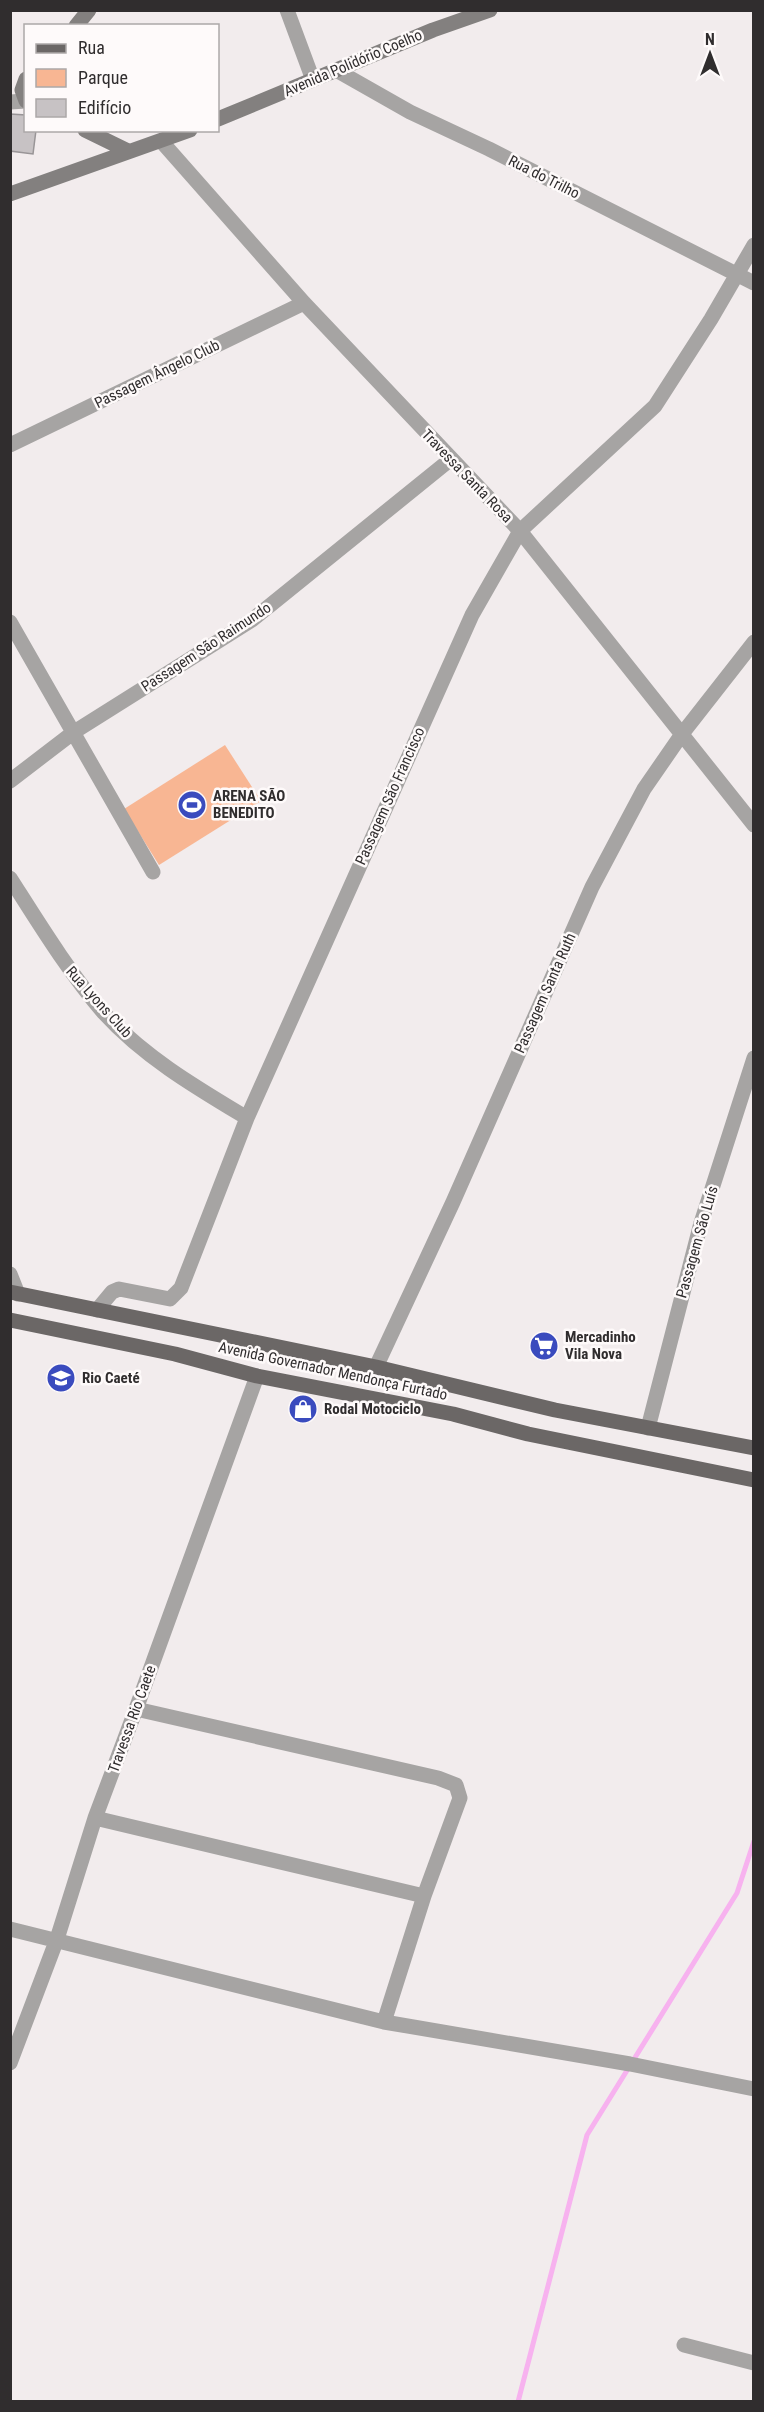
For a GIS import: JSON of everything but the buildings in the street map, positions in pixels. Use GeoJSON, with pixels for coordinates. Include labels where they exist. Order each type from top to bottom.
{"type":"FeatureCollection","features":[{"type":"Feature","properties":{"kind":"main road","name":"Avenida Governador Mendonça Furtado"},"geometry":{"type":"LineString","coordinates":[[14,1293],[376,1366],[555,1410],[753,1448]]}},
{"type":"Feature","properties":{"kind":"main road","name":"Avenida Governador Mendonça Furtado"},"geometry":{"type":"LineString","coordinates":[[10,1320],[175,1354],[257,1376],[442,1412],[528,1434],[753,1480]]}},
{"type":"Feature","properties":{"kind":"street"},"geometry":{"type":"LineString","coordinates":[[78,24],[89,10]]}},
{"type":"Feature","properties":{"kind":"street"},"geometry":{"type":"LineString","coordinates":[[287,10],[313,80]]}},
{"type":"Feature","properties":{"kind":"street","name":"Avenida Polidório Coelho"},"geometry":{"type":"LineString","coordinates":[[219,119],[433,30],[490,10]]}},
{"type":"Feature","properties":{"kind":"street","name":"Rua do Trilho"},"geometry":{"type":"LineString","coordinates":[[336,70],[410,112],[489,149],[753,283]]}},
{"type":"Feature","properties":{"kind":"street"},"geometry":{"type":"LineString","coordinates":[[89,132],[128,151]]}},
{"type":"Feature","properties":{"kind":"street"},"geometry":{"type":"LineString","coordinates":[[10,194],[185,132]]}},
{"type":"Feature","properties":{"kind":"street","name":"Travessa Santa Rosa"},"geometry":{"type":"LineString","coordinates":[[162,142],[304,303],[520,531],[753,825]]}},
{"type":"Feature","properties":{"kind":"street","name":"Passagem São Francisco"},"geometry":{"type":"LineString","coordinates":[[97,1310],[112,1292],[119,1289],[170,1299],[181,1288],[247,1118],[471,615],[520,531],[655,406],[711,319],[735,273],[753,245]]}},
{"type":"Feature","properties":{"kind":"street","name":"Passagem Ângelo Club"},"geometry":{"type":"LineString","coordinates":[[10,445],[304,303]]}},
{"type":"Feature","properties":{"kind":"street","name":"Passagem São Raimundo"},"geometry":{"type":"LineString","coordinates":[[10,781],[74,732],[252,620],[451,459]]}},
{"type":"Feature","properties":{"kind":"street"},"geometry":{"type":"LineString","coordinates":[[10,622],[153,872]]}},
{"type":"Feature","properties":{"kind":"street","name":"Passagem Santa Ruth"},"geometry":{"type":"LineString","coordinates":[[376,1366],[453,1202],[592,887],[645,789],[682,734],[753,642]]}},
{"type":"Feature","properties":{"kind":"street","name":"Rua Lyons Club"},"geometry":{"type":"LineString","coordinates":[[10,878],[60,958],[105,1014],[165,1067],[247,1118]]}},
{"type":"Feature","properties":{"kind":"street","name":"Passagem São Luís"},"geometry":{"type":"LineString","coordinates":[[648,1428],[701,1223],[753,1058]]}},
{"type":"Feature","properties":{"kind":"street"},"geometry":{"type":"LineString","coordinates":[[10,1274],[14,1293]]}},
{"type":"Feature","properties":{"kind":"street","name":"Travessa Rio Caete"},"geometry":{"type":"LineString","coordinates":[[10,2063],[57,1939],[94,1818],[257,1376]]}},
{"type":"Feature","properties":{"kind":"street"},"geometry":{"type":"LineString","coordinates":[[136,1709],[452,1782],[458,1788],[460,1798],[424,1896],[384,2022]]}},
{"type":"Feature","properties":{"kind":"street"},"geometry":{"type":"LineString","coordinates":[[94,1818],[424,1896]]}},
{"type":"Feature","properties":{"kind":"street"},"geometry":{"type":"LineString","coordinates":[[10,1929],[384,2022],[630,2064],[753,2089]]}},
{"type":"Feature","properties":{"kind":"street"},"geometry":{"type":"LineString","coordinates":[[684,2345],[753,2362]]}},
{"type":"Feature","properties":{"kind":"green space","name":"ARENA SÃO BENEDITO"},"geometry":{"type":"Polygon","coordinates":[[[225,745],[261,801],[159,865],[124,809],[225,745]]]}},
{"type":"Feature","properties":{"kind":"waterway"},"geometry":{"type":"LineString","coordinates":[[518,2402],[587,2135],[737,1893],[754,1841]]}},
{"type":"Feature","properties":{"kind":"place","name":"ARENA SÃO BENEDITO"},"geometry":{"type":"Point","coordinates":[192,805]}},
{"type":"Feature","properties":{"kind":"place","name":"Mercadinho Vila Nova"},"geometry":{"type":"Point","coordinates":[544,1346]}},
{"type":"Feature","properties":{"kind":"place","name":"Rio Caeté"},"geometry":{"type":"Point","coordinates":[61,1378]}},
{"type":"Feature","properties":{"kind":"place","name":"Rodal Motociclo"},"geometry":{"type":"Point","coordinates":[303,1409]}}]}
